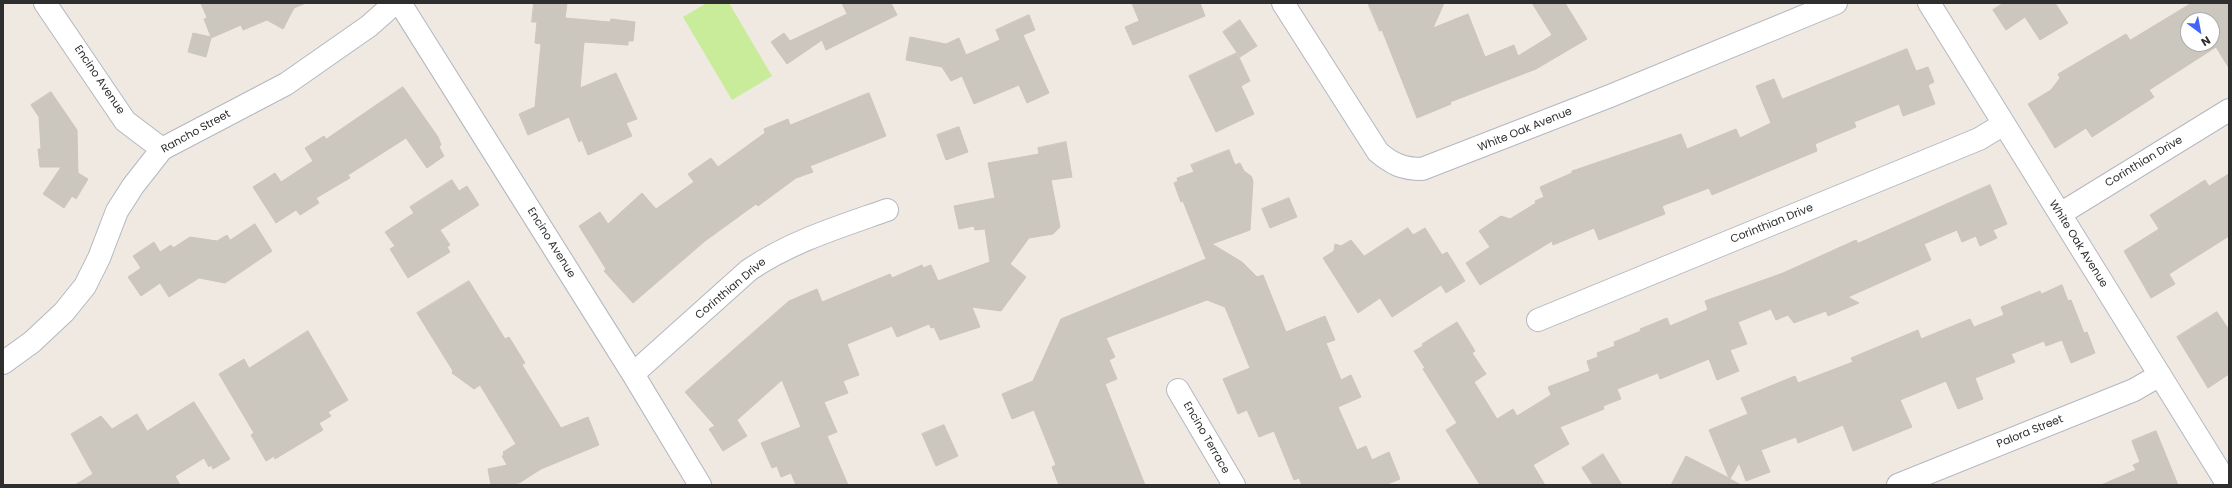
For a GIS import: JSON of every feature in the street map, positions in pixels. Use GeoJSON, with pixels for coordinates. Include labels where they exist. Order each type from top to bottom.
{"type":"FeatureCollection","features":[{"type":"Feature","properties":{"kind":"street","name":"Encino Avenue"},"geometry":{"type":"LineString","coordinates":[[45,3],[126,120],[162,149]]}},
{"type":"Feature","properties":{"kind":"street","name":"Rancho Street"},"geometry":{"type":"LineString","coordinates":[[3,364],[32,342],[64,312],[85,286],[117,211],[132,186],[162,149],[286,84],[369,26],[395,3]]}},
{"type":"Feature","properties":{"kind":"street","name":"Encino Avenue"},"geometry":{"type":"LineString","coordinates":[[400,3],[633,374],[700,485]]}},
{"type":"Feature","properties":{"kind":"street","name":"White Oak Avenue"},"geometry":{"type":"LineString","coordinates":[[1283,3],[1378,152],[1390,163],[1407,169],[1422,169],[1596,102],[1836,3]]}},
{"type":"Feature","properties":{"kind":"street","name":"White Oak Avenue"},"geometry":{"type":"LineString","coordinates":[[1929,3],[2160,375],[2224,471]]}},
{"type":"Feature","properties":{"kind":"street","name":"Corinthian Drive"},"geometry":{"type":"LineString","coordinates":[[2060,214],[2229,110]]}},
{"type":"Feature","properties":{"kind":"street","name":"Corinthian Drive"},"geometry":{"type":"LineString","coordinates":[[1538,320],[1979,139],[2004,124]]}},
{"type":"Feature","properties":{"kind":"street","name":"Corinthian Drive"},"geometry":{"type":"LineString","coordinates":[[633,374],[749,270],[796,243],[887,210]]}},
{"type":"Feature","properties":{"kind":"street","name":"Palora Street"},"geometry":{"type":"LineString","coordinates":[[1898,485],[2134,390],[2160,375]]}},
{"type":"Feature","properties":{"kind":"street","name":"Encino Terrace"},"geometry":{"type":"LineString","coordinates":[[1178,390],[1234,485]]}},
{"type":"Feature","properties":{"kind":"green space"},"geometry":{"type":"Polygon","coordinates":[[[707,3],[729,3],[772,76],[732,100],[683,17],[707,3]]]}},
{"type":"Feature","properties":{"kind":"building"},"geometry":{"type":"Polygon","coordinates":[[[201,3],[306,3],[294,8],[283,29],[267,20],[243,30],[241,25],[211,38],[206,57],[188,52],[193,33],[211,37],[204,19],[207,18],[201,3]]]}},
{"type":"Feature","properties":{"kind":"building"},"geometry":{"type":"Polygon","coordinates":[[[534,3],[567,3],[565,18],[610,22],[611,19],[635,22],[633,41],[628,41],[628,45],[584,42],[580,88],[616,73],[637,119],[626,123],[632,136],[588,155],[582,140],[579,142],[569,117],[528,135],[519,114],[535,107],[541,44],[535,43],[537,22],[532,22],[534,3]]]}},
{"type":"Feature","properties":{"kind":"building"},"geometry":{"type":"Polygon","coordinates":[[[842,3],[891,3],[897,15],[826,50],[822,40],[787,64],[771,42],[784,33],[790,41],[847,14],[842,3]]]}},
{"type":"Feature","properties":{"kind":"building"},"geometry":{"type":"Polygon","coordinates":[[[1132,3],[1200,3],[1205,16],[1133,45],[1125,27],[1139,21],[1132,3]]]}},
{"type":"Feature","properties":{"kind":"building"},"geometry":{"type":"Polygon","coordinates":[[[1368,3],[1444,3],[1433,28],[1468,14],[1485,57],[1514,45],[1518,56],[1552,35],[1532,3],[1565,3],[1587,39],[1536,69],[1450,102],[1451,104],[1417,118],[1382,30],[1380,31],[1368,3]]]}},
{"type":"Feature","properties":{"kind":"building"},"geometry":{"type":"Polygon","coordinates":[[[2004,3],[2055,3],[2068,23],[2040,40],[2025,17],[2006,30],[1993,10],[2004,3]]]}},
{"type":"Feature","properties":{"kind":"building"},"geometry":{"type":"Polygon","coordinates":[[[2192,3],[2229,3],[2229,68],[2219,52],[2220,12],[2180,12],[2180,52],[2208,52],[2149,90],[2154,97],[2092,137],[2086,128],[2055,148],[2028,104],[2051,90],[2060,78],[2058,74],[2126,34],[2130,40],[2192,3]]]}},
{"type":"Feature","properties":{"kind":"building"},"geometry":{"type":"Polygon","coordinates":[[[1029,15],[1035,30],[1023,35],[1049,93],[1027,103],[1019,85],[974,104],[962,76],[951,81],[942,67],[906,60],[910,37],[946,44],[959,38],[966,55],[1000,40],[996,30],[1029,15]]]}},
{"type":"Feature","properties":{"kind":"building"},"geometry":{"type":"Polygon","coordinates":[[[1240,20],[1257,46],[1240,57],[1223,32],[1240,20]]]}},
{"type":"Feature","properties":{"kind":"building"},"geometry":{"type":"Polygon","coordinates":[[[1907,49],[1916,71],[1928,67],[1934,82],[1928,85],[1935,104],[1903,116],[1899,104],[1854,122],[1856,127],[1815,144],[1817,151],[1712,195],[1709,188],[1662,206],[1665,214],[1599,240],[1594,228],[1553,245],[1552,241],[1480,285],[1466,263],[1490,247],[1479,231],[1501,216],[1510,219],[1536,203],[1535,201],[1544,197],[1540,187],[1572,173],[1572,171],[1681,134],[1687,149],[1736,129],[1740,138],[1771,123],[1756,86],[1774,79],[1782,99],[1907,49]]]}},
{"type":"Feature","properties":{"kind":"building"},"geometry":{"type":"Polygon","coordinates":[[[1237,53],[1250,81],[1241,86],[1254,114],[1216,132],[1189,76],[1237,53]]]}},
{"type":"Feature","properties":{"kind":"building"},"geometry":{"type":"Polygon","coordinates":[[[403,87],[438,137],[441,145],[439,147],[444,156],[427,168],[406,138],[348,175],[350,178],[316,198],[319,203],[300,215],[296,210],[276,223],[253,187],[275,173],[281,182],[313,161],[305,148],[324,136],[326,139],[403,87]]]}},
{"type":"Feature","properties":{"kind":"building"},"geometry":{"type":"Polygon","coordinates":[[[51,92],[77,130],[78,173],[88,179],[76,199],[72,196],[64,208],[43,194],[61,167],[40,167],[38,149],[41,149],[39,117],[31,105],[51,92]]]}},
{"type":"Feature","properties":{"kind":"building"},"geometry":{"type":"Polygon","coordinates":[[[869,93],[886,136],[810,166],[813,172],[796,178],[758,206],[756,204],[705,241],[633,303],[604,271],[606,269],[579,226],[600,212],[608,224],[642,193],[656,209],[694,182],[688,174],[711,158],[718,167],[765,133],[764,129],[788,119],[790,125],[869,93]]]}},
{"type":"Feature","properties":{"kind":"building"},"geometry":{"type":"Polygon","coordinates":[[[959,127],[968,152],[946,160],[937,135],[959,127]]]}},
{"type":"Feature","properties":{"kind":"building"},"geometry":{"type":"Polygon","coordinates":[[[1066,142],[1072,177],[1051,180],[1060,227],[1053,234],[1029,238],[1010,264],[1026,277],[1001,311],[972,307],[980,327],[940,340],[934,327],[931,328],[929,324],[897,337],[892,326],[847,344],[859,375],[843,381],[848,393],[824,402],[837,432],[827,436],[848,485],[796,485],[791,473],[781,477],[777,466],[772,468],[761,443],[801,427],[782,380],[737,420],[747,436],[723,451],[709,429],[715,426],[685,392],[789,301],[817,289],[822,302],[890,274],[892,278],[922,265],[923,268],[931,265],[938,281],[990,262],[985,229],[975,230],[974,226],[959,229],[954,206],[995,198],[988,163],[1039,154],[1038,148],[1066,142]]]}},
{"type":"Feature","properties":{"kind":"building"},"geometry":{"type":"Polygon","coordinates":[[[1229,150],[1235,165],[1240,163],[1244,171],[1251,176],[1253,181],[1250,230],[1212,244],[1242,262],[1257,277],[1263,275],[1286,332],[1325,316],[1335,340],[1326,343],[1341,380],[1351,375],[1361,397],[1338,407],[1357,450],[1366,446],[1372,460],[1389,452],[1400,479],[1385,485],[1302,485],[1299,478],[1294,480],[1274,431],[1259,437],[1247,410],[1238,414],[1223,379],[1250,368],[1225,307],[1207,300],[1106,338],[1115,357],[1109,360],[1117,379],[1105,384],[1145,485],[1059,485],[1052,467],[1056,465],[1034,410],[1012,419],[1002,394],[1033,381],[1061,319],[1206,259],[1183,201],[1181,202],[1174,183],[1178,181],[1177,178],[1194,172],[1191,165],[1229,150]]]}},
{"type":"Feature","properties":{"kind":"building"},"geometry":{"type":"Polygon","coordinates":[[[2229,174],[2229,236],[2169,274],[2175,284],[2151,298],[2124,251],[2159,229],[2150,215],[2205,180],[2209,186],[2229,174]]]}},
{"type":"Feature","properties":{"kind":"building"},"geometry":{"type":"Polygon","coordinates":[[[452,180],[459,191],[467,186],[479,205],[440,230],[450,245],[447,247],[450,252],[408,278],[390,249],[395,246],[385,232],[414,213],[410,207],[452,180]]]}},
{"type":"Feature","properties":{"kind":"building"},"geometry":{"type":"Polygon","coordinates":[[[1990,185],[2007,224],[1993,230],[1997,238],[1980,246],[1976,236],[1962,242],[1957,230],[1924,244],[1931,260],[1848,297],[1859,303],[1828,316],[1826,311],[1794,323],[1788,315],[1776,320],[1771,309],[1738,322],[1747,344],[1730,350],[1739,371],[1717,380],[1709,359],[1660,379],[1658,373],[1617,389],[1621,399],[1603,406],[1604,409],[1560,427],[1569,444],[1533,465],[1545,485],[1480,485],[1446,430],[1457,423],[1423,369],[1425,368],[1414,351],[1423,346],[1422,344],[1457,322],[1475,351],[1472,353],[1486,374],[1474,382],[1497,419],[1513,409],[1517,416],[1551,395],[1548,387],[1590,371],[1587,361],[1598,357],[1597,353],[1615,346],[1614,342],[1641,331],[1640,329],[1667,318],[1670,326],[1708,310],[1705,301],[1783,273],[1856,240],[1858,243],[1990,185]]]}},
{"type":"Feature","properties":{"kind":"building"},"geometry":{"type":"Polygon","coordinates":[[[1289,198],[1297,217],[1270,228],[1262,209],[1289,198]]]}},
{"type":"Feature","properties":{"kind":"building"},"geometry":{"type":"Polygon","coordinates":[[[255,224],[272,251],[225,283],[199,278],[169,297],[160,283],[141,296],[128,277],[141,268],[133,256],[154,242],[160,252],[171,245],[173,248],[190,237],[217,241],[227,235],[230,240],[255,224]]]}},
{"type":"Feature","properties":{"kind":"building"},"geometry":{"type":"Polygon","coordinates":[[[1408,228],[1413,235],[1425,228],[1442,255],[1447,252],[1465,281],[1446,293],[1441,285],[1392,317],[1380,298],[1358,313],[1323,258],[1334,251],[1335,244],[1341,246],[1351,240],[1364,256],[1408,228]]]}},
{"type":"Feature","properties":{"kind":"building"},"geometry":{"type":"Polygon","coordinates":[[[469,281],[505,339],[509,337],[525,363],[522,365],[561,428],[588,417],[599,445],[541,469],[519,483],[491,485],[488,469],[507,465],[502,456],[504,455],[503,452],[516,444],[480,385],[474,389],[452,373],[453,371],[417,313],[469,281]]]}},
{"type":"Feature","properties":{"kind":"building"},"geometry":{"type":"Polygon","coordinates":[[[2062,285],[2068,301],[2071,300],[2084,333],[2087,332],[2095,353],[2071,363],[2062,340],[2046,346],[2044,341],[2011,354],[2015,362],[1975,378],[1983,399],[1958,409],[1946,381],[1900,400],[1912,427],[1853,451],[1843,425],[1798,443],[1796,437],[1761,450],[1770,472],[1746,481],[1739,463],[1730,479],[1741,485],[1671,485],[1686,456],[1729,478],[1709,430],[1748,414],[1741,398],[1795,376],[1798,383],[1853,362],[1851,358],[1918,330],[1921,339],[1970,319],[1974,327],[2004,315],[2001,307],[2040,291],[2041,294],[2062,285]]]}},
{"type":"Feature","properties":{"kind":"building"},"geometry":{"type":"Polygon","coordinates":[[[2217,312],[2229,330],[2229,374],[2208,388],[2177,337],[2217,312]]]}},
{"type":"Feature","properties":{"kind":"building"},"geometry":{"type":"Polygon","coordinates":[[[308,331],[348,400],[328,412],[331,416],[319,423],[323,430],[275,459],[274,456],[266,461],[251,435],[254,433],[219,374],[244,359],[249,368],[308,331]]]}},
{"type":"Feature","properties":{"kind":"building"},"geometry":{"type":"Polygon","coordinates":[[[194,402],[230,459],[213,469],[211,465],[209,467],[204,458],[175,476],[180,485],[75,485],[93,474],[71,434],[101,416],[112,429],[137,414],[147,431],[194,402]]]}},
{"type":"Feature","properties":{"kind":"building"},"geometry":{"type":"Polygon","coordinates":[[[944,425],[958,456],[936,466],[922,434],[944,425]]]}},
{"type":"Feature","properties":{"kind":"building"},"geometry":{"type":"Polygon","coordinates":[[[2156,431],[2178,485],[2101,485],[2136,470],[2133,465],[2140,462],[2132,441],[2156,431]]]}},
{"type":"Feature","properties":{"kind":"building"},"geometry":{"type":"Polygon","coordinates":[[[1603,454],[1622,485],[1593,485],[1582,468],[1603,454]]]}}]}
